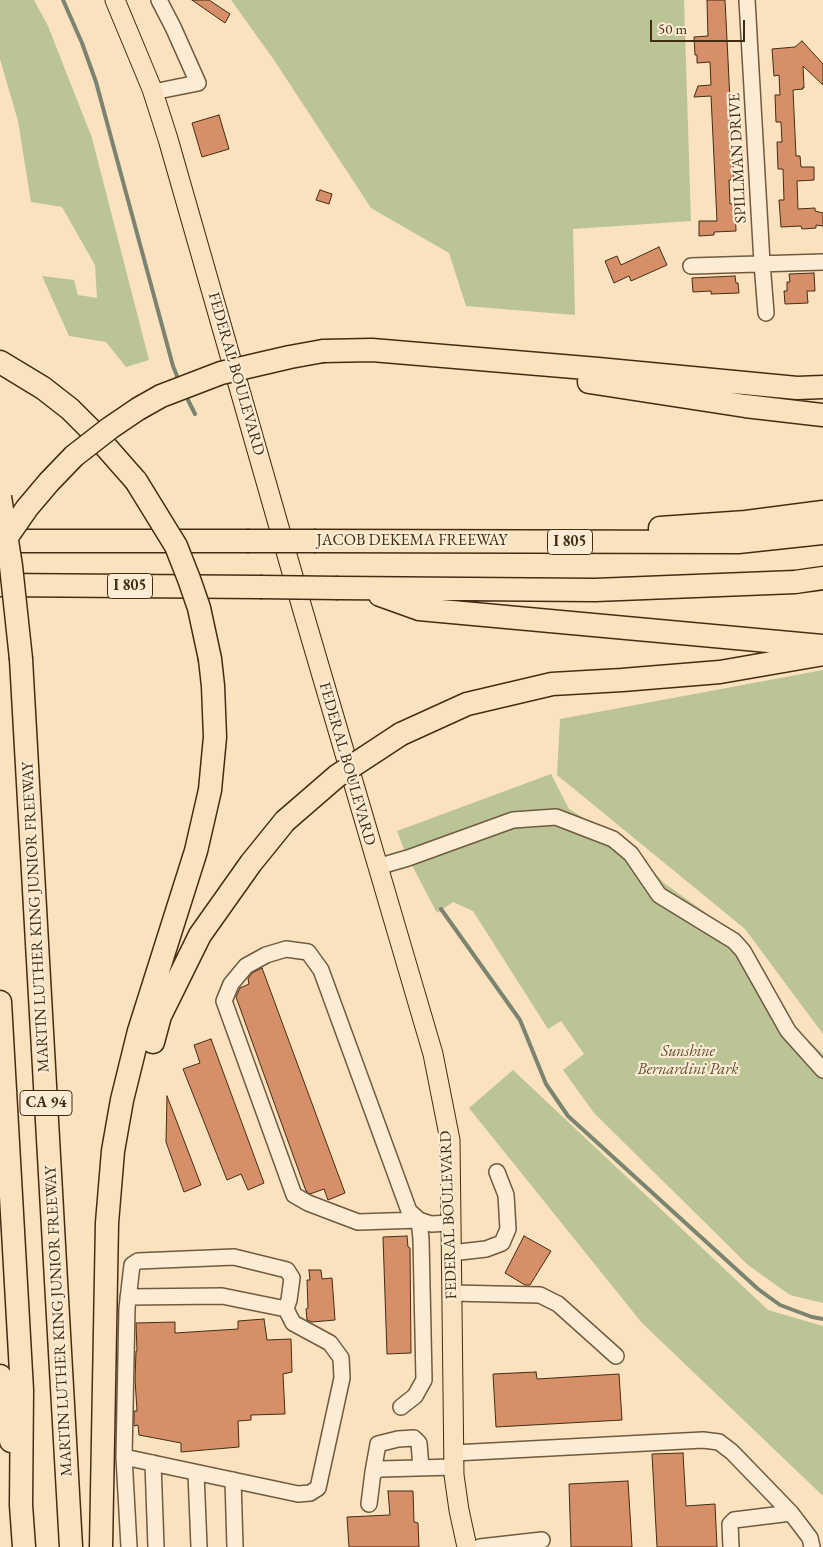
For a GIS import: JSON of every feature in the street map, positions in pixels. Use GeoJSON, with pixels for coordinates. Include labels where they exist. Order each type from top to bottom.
{"type":"FeatureCollection","features":[{"type":"Feature","properties":{"kind":"highway"},"geometry":{"type":"LineString","coordinates":[[0,547],[27,508],[74,456],[138,409],[168,393],[221,373],[290,357],[323,351],[372,350],[797,388],[823,387]]}},
{"type":"Feature","properties":{"kind":"highway"},"geometry":{"type":"LineString","coordinates":[[413,354],[692,399],[823,415]]}},
{"type":"Feature","properties":{"kind":"highway"},"geometry":{"type":"LineString","coordinates":[[0,362],[43,388],[70,409],[98,437],[136,481],[179,554],[199,608],[214,686],[215,737],[210,790],[196,851],[139,1031],[114,1143],[107,1223],[101,1547]]}},
{"type":"Feature","properties":{"kind":"highway","name":"MARTIN LUTHER KING JUNIOR FREEWAY"},"geometry":{"type":"LineString","coordinates":[[0,497],[12,566],[21,660],[71,1547]]}},
{"type":"Feature","properties":{"kind":"highway"},"geometry":{"type":"LineString","coordinates":[[498,541],[746,522],[823,512]]}},
{"type":"Feature","properties":{"kind":"highway","name":"JACOB DEKEMA FREEWAY"},"geometry":{"type":"LineString","coordinates":[[0,540],[738,542],[823,533]]}},
{"type":"Feature","properties":{"kind":"highway","name":"I 805"},"geometry":{"type":"LineString","coordinates":[[0,585],[595,590],[795,582],[823,578]]}},
{"type":"Feature","properties":{"kind":"highway"},"geometry":{"type":"LineString","coordinates":[[360,589],[419,609],[823,646]]}},
{"type":"Feature","properties":{"kind":"highway"},"geometry":{"type":"LineString","coordinates":[[107,1223],[124,1150],[160,1016],[200,935],[251,862],[285,821],[338,776],[401,734],[467,704],[552,684],[720,672],[823,654]]}},
{"type":"Feature","properties":{"kind":"highway","name":"CA 94"},"geometry":{"type":"LineString","coordinates":[[0,1002],[22,1390],[21,1505],[24,1547]]}},
{"type":"Feature","properties":{"kind":"highway"},"geometry":{"type":"LineString","coordinates":[[0,1376],[21,1505]]}},
{"type":"Feature","properties":{"kind":"main road","name":"FEDERAL BOULEVARD"},"geometry":{"type":"LineString","coordinates":[[115,0],[153,92],[168,139],[433,1054],[450,1140],[454,1460],[459,1510],[467,1547]]}},
{"type":"Feature","properties":{"kind":"street"},"geometry":{"type":"LineString","coordinates":[[153,92],[198,84],[159,0]]}},
{"type":"Feature","properties":{"kind":"street","name":"SPILLMAN DRIVE"},"geometry":{"type":"LineString","coordinates":[[747,0],[766,313]]}},
{"type":"Feature","properties":{"kind":"street"},"geometry":{"type":"LineString","coordinates":[[691,266],[823,262]]}},
{"type":"Feature","properties":{"kind":"street"},"geometry":{"type":"LineString","coordinates":[[377,866],[408,858],[512,820],[556,817],[614,839],[631,854],[659,895],[734,940],[743,951],[788,1031],[823,1070]]}},
{"type":"Feature","properties":{"kind":"street"},"geometry":{"type":"LineString","coordinates":[[419,1220],[358,1222],[308,1203],[294,1195],[224,1001],[231,984],[246,966],[266,955],[286,949],[308,952],[321,970],[409,1212],[419,1220],[430,1224],[451,1223]]}},
{"type":"Feature","properties":{"kind":"street"},"geometry":{"type":"LineString","coordinates":[[451,1253],[486,1249],[502,1243],[508,1229],[506,1195],[497,1172]]}},
{"type":"Feature","properties":{"kind":"street"},"geometry":{"type":"LineString","coordinates":[[401,1407],[415,1396],[424,1380],[419,1220]]}},
{"type":"Feature","properties":{"kind":"street"},"geometry":{"type":"LineString","coordinates":[[124,1457],[298,1494],[310,1493],[318,1488],[342,1378],[341,1358],[330,1344],[293,1323],[286,1309],[292,1278],[287,1270],[234,1257],[138,1261],[132,1265],[127,1308],[124,1457],[129,1547]]}},
{"type":"Feature","properties":{"kind":"street"},"geometry":{"type":"LineString","coordinates":[[452,1293],[540,1295],[558,1304],[616,1356]]}},
{"type":"Feature","properties":{"kind":"street"},"geometry":{"type":"LineString","coordinates":[[128,1297],[222,1296],[286,1309]]}},
{"type":"Feature","properties":{"kind":"street"},"geometry":{"type":"LineString","coordinates":[[369,1504],[378,1444],[398,1439],[414,1438],[420,1443],[421,1468]]}},
{"type":"Feature","properties":{"kind":"street"},"geometry":{"type":"LineString","coordinates":[[373,1472],[380,1469],[421,1468],[454,1460],[703,1440],[719,1442],[739,1459],[791,1513],[810,1538],[812,1547]]}},
{"type":"Feature","properties":{"kind":"street"},"geometry":{"type":"LineString","coordinates":[[152,1463],[156,1547]]}},
{"type":"Feature","properties":{"kind":"street"},"geometry":{"type":"LineString","coordinates":[[196,1472],[199,1547]]}},
{"type":"Feature","properties":{"kind":"street"},"geometry":{"type":"LineString","coordinates":[[233,1480],[235,1547]]}},
{"type":"Feature","properties":{"kind":"street"},"geometry":{"type":"LineString","coordinates":[[731,1547],[730,1524],[734,1520],[791,1513]]}},
{"type":"Feature","properties":{"kind":"street"},"geometry":{"type":"LineString","coordinates":[[480,1547],[542,1540]]}},
{"type":"Feature","properties":{"kind":"green space"},"geometry":{"type":"Polygon","coordinates":[[[0,0],[34,0],[48,26],[92,138],[149,360],[126,367],[106,342],[69,336],[42,276],[74,280],[78,295],[97,298],[95,265],[62,207],[31,202],[18,121],[0,59],[0,0]]]}},
{"type":"Feature","properties":{"kind":"green space"},"geometry":{"type":"Polygon","coordinates":[[[231,0],[684,0],[691,221],[573,229],[575,315],[466,306],[449,253],[371,208],[274,60],[231,0]]]}},
{"type":"Feature","properties":{"kind":"green space"},"geometry":{"type":"Polygon","coordinates":[[[823,670],[823,1034],[745,929],[557,775],[560,719],[823,670]]]}},
{"type":"Feature","properties":{"kind":"green space","name":"Sunshine Bernardini Park"},"geometry":{"type":"Polygon","coordinates":[[[551,774],[569,809],[627,844],[664,883],[745,941],[781,1016],[823,1054],[823,1303],[790,1295],[748,1265],[594,1113],[563,1070],[584,1054],[561,1021],[548,1029],[473,911],[453,902],[437,913],[405,852],[397,831],[551,774]]]}},
{"type":"Feature","properties":{"kind":"green space"},"geometry":{"type":"Polygon","coordinates":[[[513,1070],[768,1310],[823,1326],[823,1496],[642,1323],[469,1108],[513,1070]]]}},
{"type":"Feature","properties":{"kind":"building"},"geometry":{"type":"Polygon","coordinates":[[[192,0],[209,0],[230,14],[225,23],[192,0]]]}},
{"type":"Feature","properties":{"kind":"building"},"geometry":{"type":"Polygon","coordinates":[[[707,0],[725,0],[734,180],[729,180],[730,204],[735,204],[736,231],[714,232],[714,235],[699,236],[699,221],[717,221],[711,96],[694,97],[698,86],[711,85],[710,62],[697,63],[694,37],[708,36],[707,0]]]}},
{"type":"Feature","properties":{"kind":"building"},"geometry":{"type":"Polygon","coordinates":[[[802,41],[823,64],[823,85],[803,66],[804,88],[793,90],[796,156],[800,156],[801,167],[814,167],[814,180],[797,181],[798,209],[815,208],[815,211],[823,213],[823,226],[816,225],[816,228],[802,229],[801,226],[781,227],[779,200],[784,200],[783,169],[778,169],[777,142],[782,142],[781,122],[776,122],[775,95],[780,95],[779,75],[774,76],[772,49],[795,47],[802,41]]]}},
{"type":"Feature","properties":{"kind":"building"},"geometry":{"type":"Polygon","coordinates":[[[219,115],[229,149],[202,157],[192,123],[219,115]]]}},
{"type":"Feature","properties":{"kind":"building"},"geometry":{"type":"Polygon","coordinates":[[[320,190],[332,194],[329,204],[316,200],[320,190]]]}},
{"type":"Feature","properties":{"kind":"building"},"geometry":{"type":"Polygon","coordinates":[[[659,247],[667,265],[631,281],[629,276],[614,283],[605,261],[617,256],[621,265],[659,247]]]}},
{"type":"Feature","properties":{"kind":"building"},"geometry":{"type":"Polygon","coordinates":[[[814,273],[815,291],[807,291],[808,303],[785,304],[784,291],[787,291],[787,282],[790,282],[789,274],[814,273]]]}},
{"type":"Feature","properties":{"kind":"building"},"geometry":{"type":"Polygon","coordinates":[[[735,276],[739,293],[711,294],[711,291],[693,292],[692,278],[735,276]]]}},
{"type":"Feature","properties":{"kind":"building"},"geometry":{"type":"Polygon","coordinates":[[[262,968],[345,1193],[328,1200],[324,1189],[310,1194],[306,1191],[236,997],[240,988],[249,984],[248,979],[252,973],[262,968]]]}},
{"type":"Feature","properties":{"kind":"building"},"geometry":{"type":"Polygon","coordinates":[[[211,1039],[264,1183],[248,1190],[241,1174],[227,1180],[183,1069],[200,1063],[194,1045],[211,1039]]]}},
{"type":"Feature","properties":{"kind":"building"},"geometry":{"type":"Polygon","coordinates":[[[167,1096],[201,1185],[184,1192],[166,1142],[167,1096]]]}},
{"type":"Feature","properties":{"kind":"building"},"geometry":{"type":"Polygon","coordinates":[[[407,1236],[408,1247],[410,1248],[411,1353],[387,1354],[383,1237],[407,1236]]]}},
{"type":"Feature","properties":{"kind":"building"},"geometry":{"type":"Polygon","coordinates":[[[524,1236],[551,1251],[530,1285],[525,1285],[505,1273],[524,1236]]]}},
{"type":"Feature","properties":{"kind":"building"},"geometry":{"type":"Polygon","coordinates":[[[309,1270],[321,1270],[322,1279],[332,1278],[335,1320],[312,1322],[307,1320],[307,1280],[310,1280],[309,1270]]]}},
{"type":"Feature","properties":{"kind":"building"},"geometry":{"type":"Polygon","coordinates":[[[264,1319],[267,1340],[291,1339],[292,1372],[283,1374],[285,1414],[251,1415],[251,1420],[238,1421],[239,1447],[181,1452],[181,1443],[139,1435],[138,1425],[134,1426],[134,1411],[137,1411],[135,1379],[136,1323],[175,1322],[175,1333],[238,1329],[238,1321],[264,1319]]]}},
{"type":"Feature","properties":{"kind":"building"},"geometry":{"type":"Polygon","coordinates":[[[536,1372],[537,1379],[619,1374],[622,1420],[496,1427],[493,1374],[536,1372]]]}},
{"type":"Feature","properties":{"kind":"building"},"geometry":{"type":"Polygon","coordinates":[[[683,1453],[686,1506],[715,1504],[717,1547],[657,1547],[652,1454],[683,1453]]]}},
{"type":"Feature","properties":{"kind":"building"},"geometry":{"type":"Polygon","coordinates":[[[628,1481],[632,1547],[571,1547],[569,1484],[628,1481]]]}},
{"type":"Feature","properties":{"kind":"building"},"geometry":{"type":"Polygon","coordinates":[[[388,1491],[413,1491],[414,1522],[418,1523],[419,1547],[349,1547],[347,1517],[390,1515],[388,1491]]]}},
{"type":"Feature","properties":{"kind":"waterway"},"geometry":{"type":"LineString","coordinates":[[63,0],[82,43],[96,82],[173,366],[179,381]]}},
{"type":"Feature","properties":{"kind":"waterway"},"geometry":{"type":"LineString","coordinates":[[185,394],[195,414]]}},
{"type":"Feature","properties":{"kind":"waterway"},"geometry":{"type":"LineString","coordinates":[[441,909],[520,1020],[546,1084],[568,1116],[758,1289],[780,1305],[812,1317],[823,1319]]}}]}
